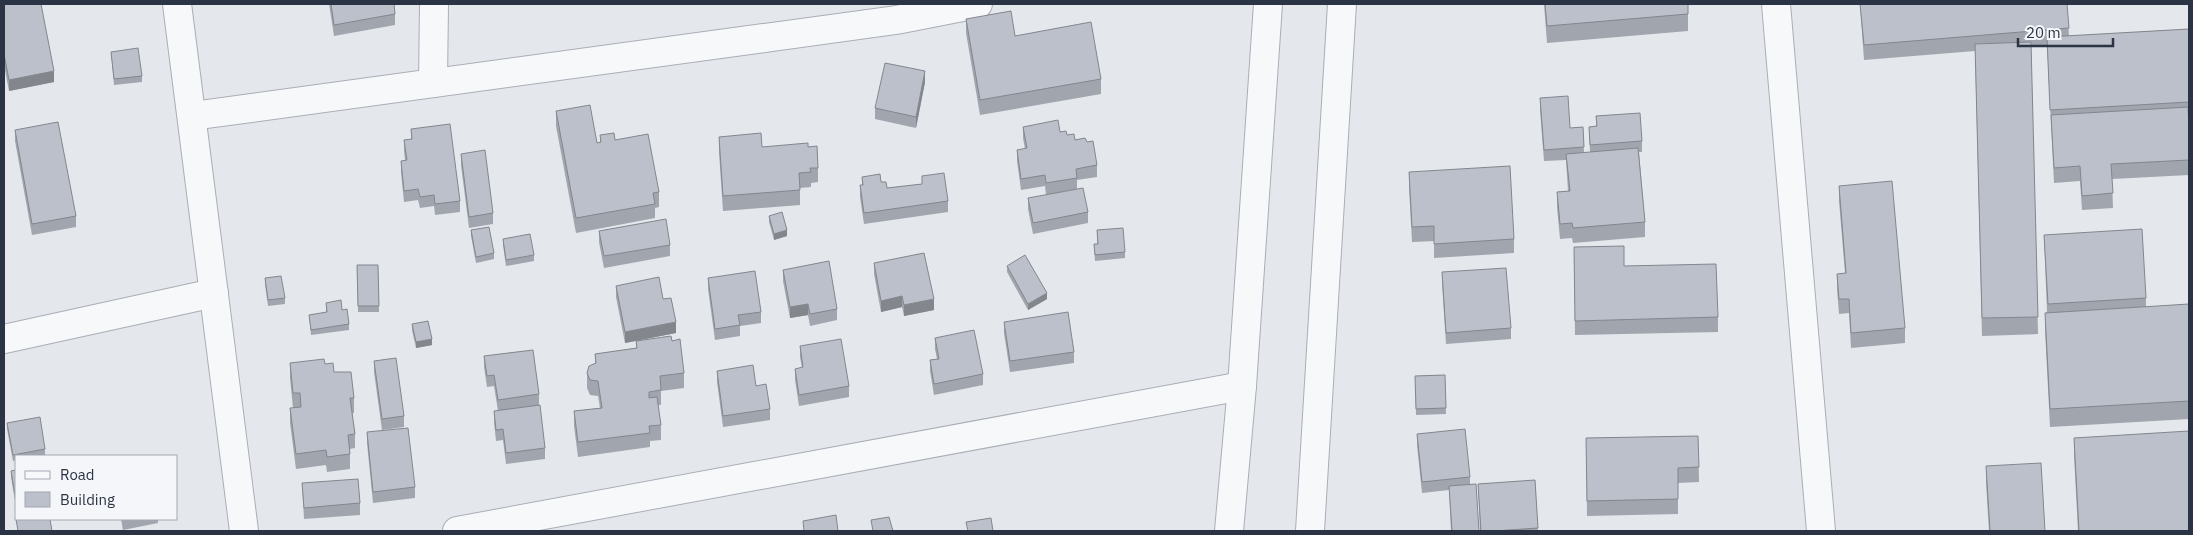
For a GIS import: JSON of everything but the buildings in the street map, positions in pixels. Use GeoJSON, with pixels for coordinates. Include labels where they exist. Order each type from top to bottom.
{"type":"FeatureCollection","features":[{"type":"Feature","properties":{"kind":"street"},"geometry":{"type":"LineString","coordinates":[[177,4],[244,531]]}},
{"type":"Feature","properties":{"kind":"street"},"geometry":{"type":"LineString","coordinates":[[433,83],[434,4]]}},
{"type":"Feature","properties":{"kind":"street"},"geometry":{"type":"LineString","coordinates":[[192,116],[433,83],[895,12],[978,4]]}},
{"type":"Feature","properties":{"kind":"street"},"geometry":{"type":"LineString","coordinates":[[1229,531],[1242,386],[1268,4]]}},
{"type":"Feature","properties":{"kind":"street"},"geometry":{"type":"LineString","coordinates":[[1310,531],[1342,4]]}},
{"type":"Feature","properties":{"kind":"street"},"geometry":{"type":"LineString","coordinates":[[1776,4],[1821,531]]}},
{"type":"Feature","properties":{"kind":"street"},"geometry":{"type":"LineString","coordinates":[[4,339],[214,293]]}},
{"type":"Feature","properties":{"kind":"street"},"geometry":{"type":"LineString","coordinates":[[457,531],[1242,386]]}}]}
